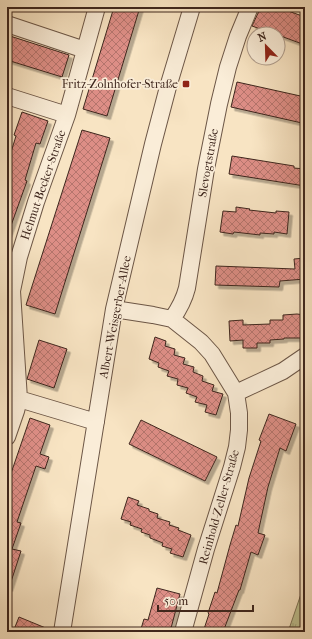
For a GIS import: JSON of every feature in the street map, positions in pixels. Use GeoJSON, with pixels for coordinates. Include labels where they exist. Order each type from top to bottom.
{"type":"FeatureCollection","features":[{"type":"Feature","properties":{"kind":"street","name":"Helmut-Becker-Straße"},"geometry":{"type":"LineString","coordinates":[[7,437],[19,399],[12,292],[19,257],[36,202],[67,115],[97,7]]}},
{"type":"Feature","properties":{"kind":"street","name":"Albert-Weisgerber-Allee"},"geometry":{"type":"LineString","coordinates":[[62,632],[114,309],[152,144],[192,7]]}},
{"type":"Feature","properties":{"kind":"street","name":"Slevogtstraße"},"geometry":{"type":"LineString","coordinates":[[172,319],[183,302],[188,288],[206,168],[219,104],[228,67],[238,36],[250,7]]}},
{"type":"Feature","properties":{"kind":"street"},"geometry":{"type":"LineString","coordinates":[[7,24],[85,50]]}},
{"type":"Feature","properties":{"kind":"street","name":"Helmut-Becker-Straße"},"geometry":{"type":"LineString","coordinates":[[7,96],[67,115]]}},
{"type":"Feature","properties":{"kind":"street","name":"Reinhold-Zeller-Straße"},"geometry":{"type":"LineString","coordinates":[[114,309],[172,319],[201,342],[212,354],[236,393],[239,413],[237,447],[183,632]]}},
{"type":"Feature","properties":{"kind":"street"},"geometry":{"type":"LineString","coordinates":[[236,393],[283,371],[305,356]]}},
{"type":"Feature","properties":{"kind":"street"},"geometry":{"type":"LineString","coordinates":[[19,399],[96,422]]}},
{"type":"Feature","properties":{"kind":"green space"},"geometry":{"type":"Polygon","coordinates":[[[301,594],[305,597],[305,632],[288,632],[301,594]]]}},
{"type":"Feature","properties":{"kind":"building"},"geometry":{"type":"Polygon","coordinates":[[[114,7],[140,7],[107,116],[83,109],[114,7]]]}},
{"type":"Feature","properties":{"kind":"building"},"geometry":{"type":"Polygon","coordinates":[[[259,7],[277,7],[305,17],[305,45],[286,38],[286,26],[252,26],[259,11],[259,7]]]}},
{"type":"Feature","properties":{"kind":"building"},"geometry":{"type":"Polygon","coordinates":[[[7,35],[69,55],[62,77],[7,60],[7,35]]]}},
{"type":"Feature","properties":{"kind":"building"},"geometry":{"type":"Polygon","coordinates":[[[237,82],[305,97],[305,109],[302,123],[231,107],[237,82]]]}},
{"type":"Feature","properties":{"kind":"building"},"geometry":{"type":"Polygon","coordinates":[[[22,112],[48,121],[40,144],[36,143],[25,180],[27,181],[7,234],[7,165],[16,136],[14,135],[22,112]]]}},
{"type":"Feature","properties":{"kind":"building"},"geometry":{"type":"Polygon","coordinates":[[[82,130],[110,138],[55,314],[26,305],[82,130]]]}},
{"type":"Feature","properties":{"kind":"building"},"geometry":{"type":"Polygon","coordinates":[[[232,156],[305,169],[305,186],[229,174],[232,156]]]}},
{"type":"Feature","properties":{"kind":"building"},"geometry":{"type":"Polygon","coordinates":[[[236,207],[276,213],[276,211],[289,212],[287,234],[274,232],[274,234],[260,233],[260,235],[220,232],[223,211],[236,212],[236,207]]]}},
{"type":"Feature","properties":{"kind":"building"},"geometry":{"type":"Polygon","coordinates":[[[305,258],[305,279],[280,281],[279,287],[215,285],[216,266],[295,269],[294,259],[305,258]]]}},
{"type":"Feature","properties":{"kind":"building"},"geometry":{"type":"Polygon","coordinates":[[[283,315],[305,315],[305,338],[270,340],[270,343],[257,343],[257,348],[243,348],[243,340],[230,341],[229,321],[243,320],[243,325],[270,324],[270,320],[283,320],[283,315]]]}},
{"type":"Feature","properties":{"kind":"building"},"geometry":{"type":"Polygon","coordinates":[[[155,337],[166,341],[165,346],[175,349],[174,355],[185,358],[183,364],[194,367],[193,372],[203,376],[202,381],[214,385],[212,391],[223,394],[216,415],[205,412],[207,405],[195,402],[197,397],[186,393],[188,388],[177,385],[178,379],[167,376],[169,371],[158,367],[159,363],[149,359],[155,337]]]}},
{"type":"Feature","properties":{"kind":"building"},"geometry":{"type":"Polygon","coordinates":[[[39,340],[67,349],[54,388],[27,379],[39,340]]]}},
{"type":"Feature","properties":{"kind":"building"},"geometry":{"type":"Polygon","coordinates":[[[269,414],[296,424],[286,451],[280,448],[268,487],[258,533],[265,535],[258,555],[251,552],[240,590],[223,632],[203,632],[215,592],[217,593],[236,525],[238,526],[249,478],[261,441],[259,440],[269,414]]]}},
{"type":"Feature","properties":{"kind":"building"},"geometry":{"type":"Polygon","coordinates":[[[30,418],[50,425],[40,454],[49,457],[45,469],[36,466],[17,522],[21,523],[12,549],[21,551],[9,588],[7,587],[7,485],[30,418]]]}},
{"type":"Feature","properties":{"kind":"building"},"geometry":{"type":"Polygon","coordinates":[[[141,420],[217,457],[205,481],[129,444],[141,420]]]}},
{"type":"Feature","properties":{"kind":"building"},"geometry":{"type":"Polygon","coordinates":[[[128,497],[139,501],[137,505],[158,514],[157,518],[170,522],[169,525],[179,528],[178,530],[191,535],[183,557],[170,553],[172,549],[162,546],[163,543],[150,538],[150,535],[141,532],[142,529],[130,525],[131,522],[121,519],[128,497]]]}},
{"type":"Feature","properties":{"kind":"building"},"geometry":{"type":"Polygon","coordinates":[[[157,588],[180,594],[170,632],[140,632],[144,619],[148,620],[157,588]]]}},
{"type":"Feature","properties":{"kind":"building"},"geometry":{"type":"Polygon","coordinates":[[[19,617],[53,631],[53,632],[13,632],[19,617]]]}},
{"type":"Feature","properties":{"kind":"place","name":"Fritz-Zolnhofer-Straße"},"geometry":{"type":"Point","coordinates":[186,84]}}]}
